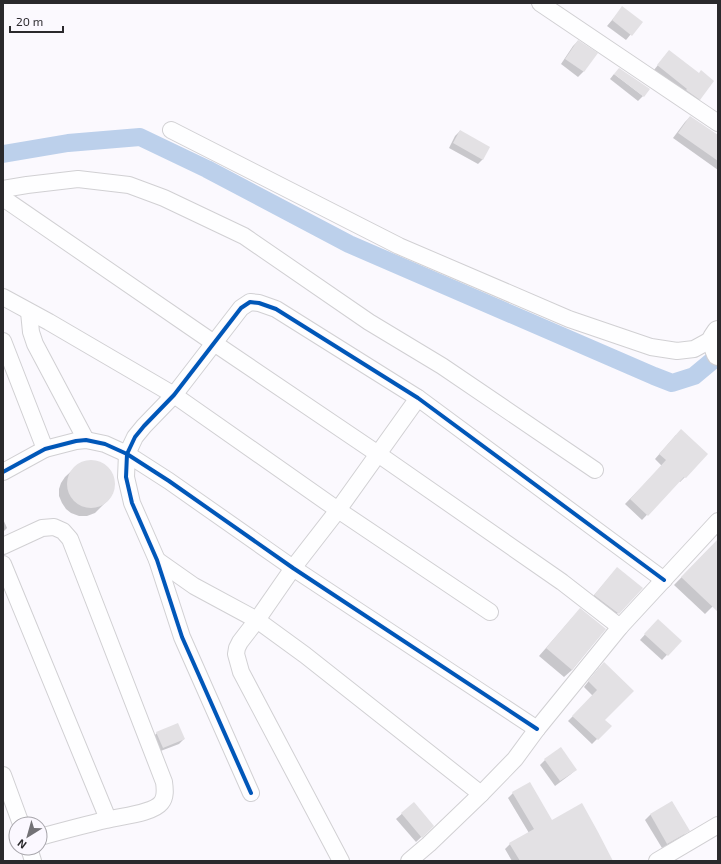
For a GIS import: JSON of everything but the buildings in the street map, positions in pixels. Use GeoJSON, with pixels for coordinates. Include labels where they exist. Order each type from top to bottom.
{"type":"FeatureCollection","features":[{"type":"Feature","properties":{"kind":"street"},"geometry":{"type":"LineString","coordinates":[[540,3],[718,123]]}},
{"type":"Feature","properties":{"kind":"street"},"geometry":{"type":"LineString","coordinates":[[171,130],[399,246],[569,319],[651,348],[678,351],[694,349],[716,343]]}},
{"type":"Feature","properties":{"kind":"street"},"geometry":{"type":"LineString","coordinates":[[3,189],[78,179],[129,185],[164,198],[238,232],[369,322],[442,366],[595,470]]}},
{"type":"Feature","properties":{"kind":"street"},"geometry":{"type":"LineString","coordinates":[[3,198],[378,454],[562,582],[620,628]]}},
{"type":"Feature","properties":{"kind":"street"},"geometry":{"type":"LineString","coordinates":[[3,297],[174,395],[338,510],[490,612]]}},
{"type":"Feature","properties":{"kind":"street"},"geometry":{"type":"LineString","coordinates":[[251,793],[182,637],[156,560],[132,503],[126,477],[126,454],[135,438],[144,426],[174,395],[241,308],[250,302],[259,303],[276,309],[418,398],[664,580]]}},
{"type":"Feature","properties":{"kind":"street"},"geometry":{"type":"LineString","coordinates":[[29,312],[31,332],[35,344],[86,440]]}},
{"type":"Feature","properties":{"kind":"street"},"geometry":{"type":"LineString","coordinates":[[3,341],[45,449]]}},
{"type":"Feature","properties":{"kind":"street"},"geometry":{"type":"LineString","coordinates":[[341,861],[241,672],[236,654],[240,642],[293,568],[338,510],[418,398]]}},
{"type":"Feature","properties":{"kind":"street"},"geometry":{"type":"LineString","coordinates":[[3,472],[45,449],[76,441],[86,440],[104,444],[126,454],[169,481],[293,568],[538,729]]}},
{"type":"Feature","properties":{"kind":"street"},"geometry":{"type":"LineString","coordinates":[[409,861],[481,794],[515,758],[620,628],[718,521]]}},
{"type":"Feature","properties":{"kind":"street"},"geometry":{"type":"LineString","coordinates":[[3,546],[42,528],[54,527],[62,531],[70,539],[164,782],[164,797],[161,803],[151,810],[108,819],[48,835]]}},
{"type":"Feature","properties":{"kind":"street"},"geometry":{"type":"LineString","coordinates":[[156,560],[194,586],[257,620],[311,659],[481,794]]}},
{"type":"Feature","properties":{"kind":"street"},"geometry":{"type":"LineString","coordinates":[[3,564],[108,819]]}},
{"type":"Feature","properties":{"kind":"street"},"geometry":{"type":"LineString","coordinates":[[3,775],[18,816]]}},
{"type":"Feature","properties":{"kind":"street"},"geometry":{"type":"LineString","coordinates":[[657,861],[718,825]]}},
{"type":"Feature","properties":{"kind":"waterway"},"geometry":{"type":"LineString","coordinates":[[3,154],[68,143],[140,137],[207,169],[349,244],[672,383],[694,376],[718,356]]}},
{"type":"Feature","properties":{"kind":"cycle path"},"geometry":{"type":"LineString","coordinates":[[251,793],[182,637],[157,560],[132,503],[126,477],[127,454],[135,437],[174,395],[241,308],[250,302],[259,303],[276,309],[418,398],[664,580]]}},
{"type":"Feature","properties":{"kind":"cycle path"},"geometry":{"type":"LineString","coordinates":[[3,472],[45,449],[76,441],[86,440],[105,444],[127,454],[169,481],[293,568],[537,729]]}}]}
